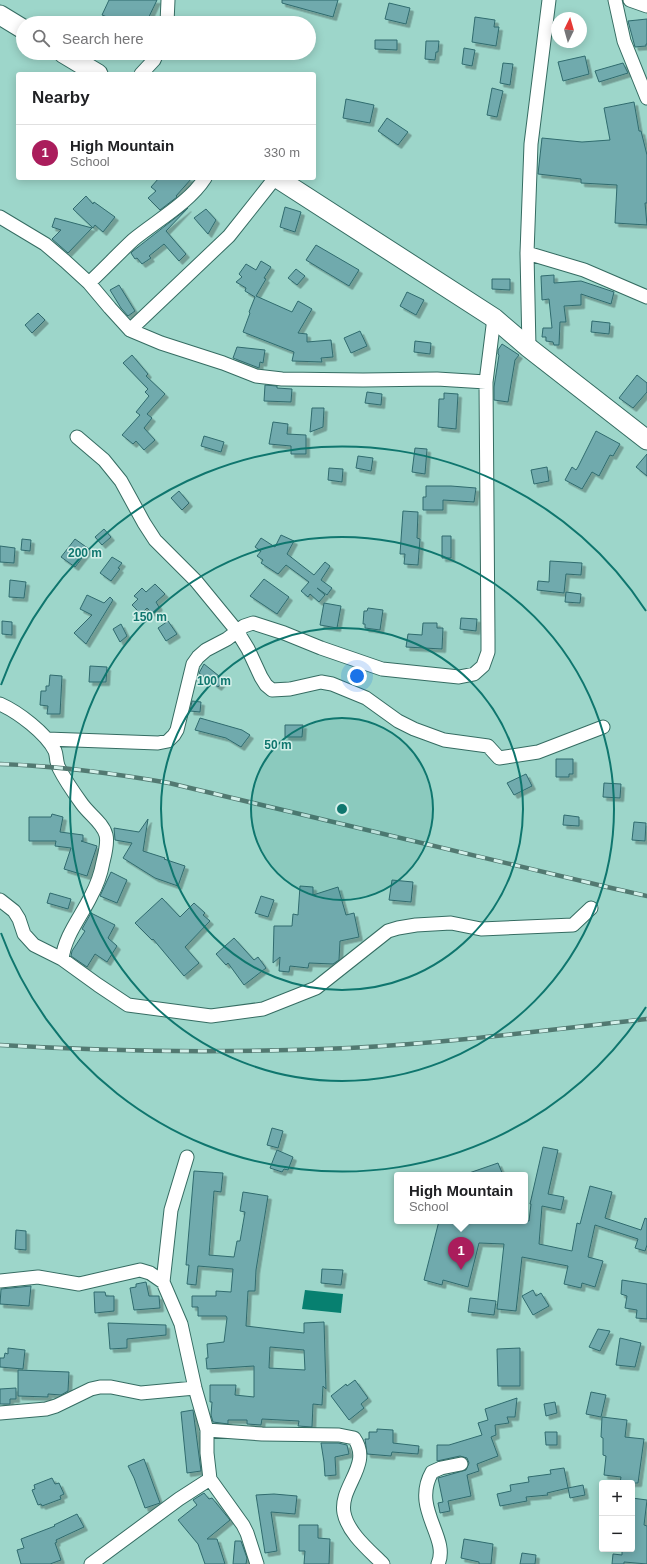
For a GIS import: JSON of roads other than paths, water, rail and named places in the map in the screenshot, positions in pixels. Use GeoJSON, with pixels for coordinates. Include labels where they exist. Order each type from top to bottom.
{"type":"FeatureCollection","features":[{"type":"Feature","properties":{"kind":"street"},"geometry":{"type":"LineString","coordinates":[[167,16],[168,0]]}},
{"type":"Feature","properties":{"kind":"street"},"geometry":{"type":"LineString","coordinates":[[529,348],[527,253],[531,144],[549,0]]}},
{"type":"Feature","properties":{"kind":"street"},"geometry":{"type":"LineString","coordinates":[[615,0],[624,41],[647,98]]}},
{"type":"Feature","properties":{"kind":"street"},"geometry":{"type":"LineString","coordinates":[[630,0],[647,6]]}},
{"type":"Feature","properties":{"kind":"street"},"geometry":{"type":"LineString","coordinates":[[0,15],[16,25]]}},
{"type":"Feature","properties":{"kind":"street"},"geometry":{"type":"LineString","coordinates":[[75,60],[95,72]]}},
{"type":"Feature","properties":{"kind":"street"},"geometry":{"type":"LineString","coordinates":[[144,72],[154,60]]}},
{"type":"Feature","properties":{"kind":"street"},"geometry":{"type":"LineString","coordinates":[[89,283],[133,241],[200,186],[204,180]]}},
{"type":"Feature","properties":{"kind":"street"},"geometry":{"type":"LineString","coordinates":[[130,330],[229,236],[274,180]]}},
{"type":"Feature","properties":{"kind":"street"},"geometry":{"type":"LineString","coordinates":[[279,180],[494,318],[529,348],[647,440]]}},
{"type":"Feature","properties":{"kind":"street"},"geometry":{"type":"LineString","coordinates":[[0,216],[45,244],[89,283],[130,330],[161,343],[223,362],[256,376],[282,379],[437,379],[486,382]]}},
{"type":"Feature","properties":{"kind":"street"},"geometry":{"type":"LineString","coordinates":[[527,253],[584,270],[647,298]]}},
{"type":"Feature","properties":{"kind":"street"},"geometry":{"type":"LineString","coordinates":[[47,740],[134,743],[168,741],[177,730],[193,664],[198,657],[206,650],[244,626],[253,623],[382,669],[459,677],[474,674],[483,666],[488,652],[486,382],[494,318]]}},
{"type":"Feature","properties":{"kind":"street"},"geometry":{"type":"LineString","coordinates":[[78,437],[104,460],[121,481],[155,540],[196,581],[237,631],[248,649],[261,677],[266,685],[272,690],[290,689],[321,682],[332,684],[366,698],[398,721],[414,729],[444,740],[488,746],[499,758],[538,752],[603,726]]}},
{"type":"Feature","properties":{"kind":"street"},"geometry":{"type":"LineString","coordinates":[[0,704],[8,707],[36,728],[47,740],[55,751],[58,767],[82,805],[102,827],[106,835],[107,842],[98,882],[92,896],[66,940],[62,958]]}},
{"type":"Feature","properties":{"kind":"street"},"geometry":{"type":"LineString","coordinates":[[0,900],[14,911],[28,939],[34,945],[62,958],[128,1005],[210,1016],[263,1009],[316,988],[388,931],[398,928],[451,923],[481,928],[573,925],[592,908]]}},
{"type":"Feature","properties":{"kind":"street"},"geometry":{"type":"LineString","coordinates":[[187,1157],[171,1210],[163,1282],[181,1324],[195,1388],[207,1430],[207,1453],[210,1479],[220,1495],[243,1525],[257,1564]]}},
{"type":"Feature","properties":{"kind":"street"},"geometry":{"type":"LineString","coordinates":[[0,1281],[38,1277],[79,1284],[140,1270],[150,1273],[163,1282]]}},
{"type":"Feature","properties":{"kind":"street"},"geometry":{"type":"LineString","coordinates":[[0,1413],[46,1409],[56,1406],[91,1389],[100,1387],[111,1387],[141,1393],[195,1388]]}},
{"type":"Feature","properties":{"kind":"street"},"geometry":{"type":"LineString","coordinates":[[207,1430],[262,1434],[339,1435],[354,1438],[358,1444],[361,1459],[344,1503],[344,1513],[351,1529],[383,1564]]}},
{"type":"Feature","properties":{"kind":"street"},"geometry":{"type":"LineString","coordinates":[[438,1564],[441,1552],[426,1508],[425,1500],[427,1490],[432,1472],[441,1468],[461,1464]]}},
{"type":"Feature","properties":{"kind":"street"},"geometry":{"type":"LineString","coordinates":[[91,1564],[210,1479]]}},
{"type":"Feature","properties":{"kind":"railway"},"geometry":{"type":"LineString","coordinates":[[0,764],[85,770],[169,783],[647,896]]}},
{"type":"Feature","properties":{"kind":"railway"},"geometry":{"type":"LineString","coordinates":[[0,1045],[174,1051],[262,1051],[349,1048],[461,1040],[647,1019]]}},
{"type":"Feature","properties":{"kind":"place","name":"High Mountain"},"geometry":{"type":"Point","coordinates":[461,1270]}}]}
